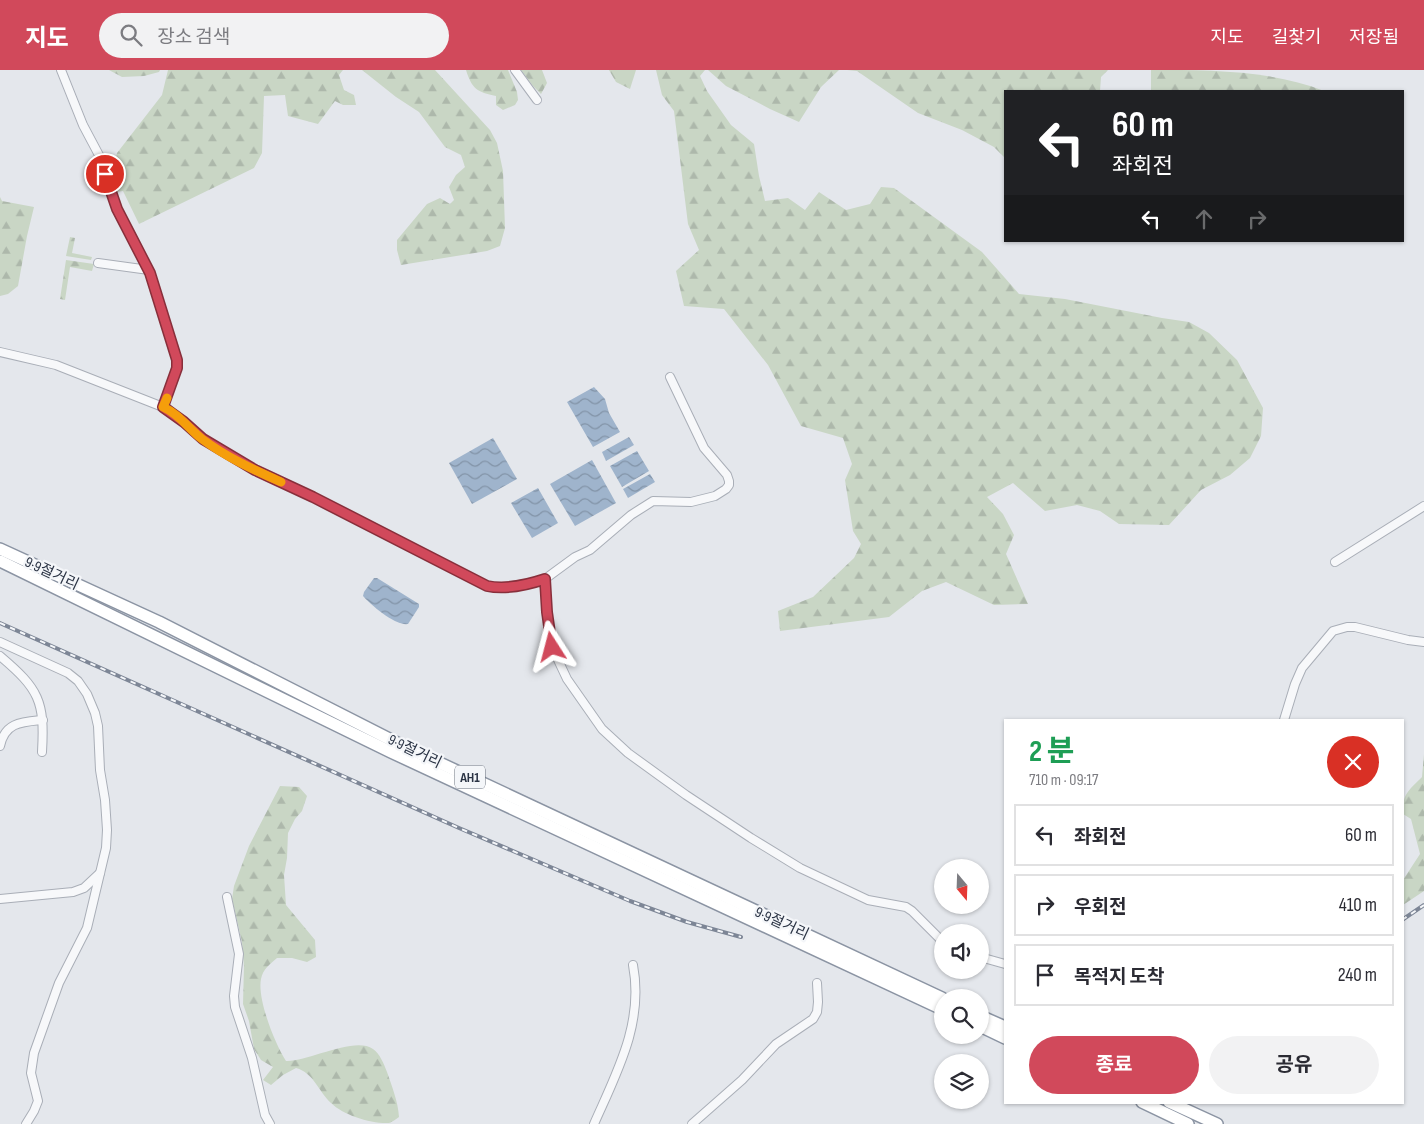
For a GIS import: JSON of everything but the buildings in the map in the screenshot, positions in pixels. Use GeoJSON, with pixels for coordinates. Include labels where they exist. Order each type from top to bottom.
{"type":"FeatureCollection","features":[{"type":"Feature","properties":{"kind":"highway","name":"9·9절거리"},"geometry":{"type":"LineString","coordinates":[[0,549],[159,622],[408,748],[934,994]]}},
{"type":"Feature","properties":{"kind":"highway","name":"9·9절거리"},"geometry":{"type":"LineString","coordinates":[[0,561],[390,752],[934,1005]]}},
{"type":"Feature","properties":{"kind":"highway"},"geometry":{"type":"LineString","coordinates":[[989,1020],[1004,1027]]}},
{"type":"Feature","properties":{"kind":"highway"},"geometry":{"type":"LineString","coordinates":[[989,1030],[1004,1038]]}},
{"type":"Feature","properties":{"kind":"highway"},"geometry":{"type":"LineString","coordinates":[[1146,1104],[1188,1124]]}},
{"type":"Feature","properties":{"kind":"highway"},"geometry":{"type":"LineString","coordinates":[[1174,1104],[1217,1124]]}},
{"type":"Feature","properties":{"kind":"street"},"geometry":{"type":"LineString","coordinates":[[60,70],[83,125],[100,157],[117,209],[149,270],[177,360],[177,368],[163,407]]}},
{"type":"Feature","properties":{"kind":"street"},"geometry":{"type":"LineString","coordinates":[[515,70],[538,100]]}},
{"type":"Feature","properties":{"kind":"street"},"geometry":{"type":"LineString","coordinates":[[98,262],[149,270]]}},
{"type":"Feature","properties":{"kind":"street"},"geometry":{"type":"LineString","coordinates":[[0,352],[56,365],[163,407],[203,439],[255,470],[299,490],[487,586],[498,588],[545,579],[576,557],[590,550],[630,515],[653,501],[691,502],[715,496],[729,486],[726,475],[704,448],[670,377]]}},
{"type":"Feature","properties":{"kind":"street"},"geometry":{"type":"LineString","coordinates":[[1335,562],[1424,506]]}},
{"type":"Feature","properties":{"kind":"street"},"geometry":{"type":"LineString","coordinates":[[545,579],[552,647],[567,679],[602,730],[635,758],[686,795],[800,868],[868,900],[906,907],[934,933]]}},
{"type":"Feature","properties":{"kind":"street"},"geometry":{"type":"LineString","coordinates":[[1284,719],[1302,668],[1333,631],[1355,627],[1424,642]]}},
{"type":"Feature","properties":{"kind":"street"},"geometry":{"type":"LineString","coordinates":[[0,642],[68,673],[87,694],[98,726],[100,770],[107,830],[106,848],[87,928],[60,983],[34,1053],[31,1073],[38,1101],[26,1124]]}},
{"type":"Feature","properties":{"kind":"street"},"geometry":{"type":"LineString","coordinates":[[0,656],[14,668],[34,692],[40,704],[43,720],[42,752]]}},
{"type":"Feature","properties":{"kind":"street"},"geometry":{"type":"LineString","coordinates":[[0,746],[2,736],[9,728],[22,722],[43,720]]}},
{"type":"Feature","properties":{"kind":"street"},"geometry":{"type":"LineString","coordinates":[[0,899],[73,892],[84,888],[100,873]]}},
{"type":"Feature","properties":{"kind":"street"},"geometry":{"type":"LineString","coordinates":[[227,897],[239,954],[234,996],[236,1007],[252,1058],[265,1115],[270,1124]]}},
{"type":"Feature","properties":{"kind":"street"},"geometry":{"type":"LineString","coordinates":[[989,960],[1004,964]]}},
{"type":"Feature","properties":{"kind":"street"},"geometry":{"type":"LineString","coordinates":[[594,1124],[619,1067],[631,1033],[636,992],[633,965]]}},
{"type":"Feature","properties":{"kind":"street"},"geometry":{"type":"LineString","coordinates":[[692,1124],[742,1080],[776,1044],[813,1019],[817,1012],[818,1002],[816,983]]}},
{"type":"Feature","properties":{"kind":"green space"},"geometry":{"type":"Polygon","coordinates":[[[109,70],[160,70],[159,72],[144,76],[122,77],[109,70]]]}},
{"type":"Feature","properties":{"kind":"green space"},"geometry":{"type":"Polygon","coordinates":[[[168,70],[343,70],[339,75],[344,90],[354,95],[356,105],[343,105],[335,101],[318,124],[288,116],[285,95],[264,96],[262,153],[254,168],[139,224],[123,191],[116,192],[113,169],[117,153],[162,95],[168,70]]]}},
{"type":"Feature","properties":{"kind":"green space"},"geometry":{"type":"Polygon","coordinates":[[[362,70],[435,70],[490,130],[497,143],[503,171],[505,228],[500,246],[487,251],[401,265],[397,250],[397,240],[427,204],[440,198],[450,204],[454,200],[449,187],[456,175],[465,167],[461,155],[445,147],[419,112],[396,97],[362,70]]]}},
{"type":"Feature","properties":{"kind":"green space"},"geometry":{"type":"Polygon","coordinates":[[[466,70],[508,70],[517,92],[518,100],[515,105],[503,110],[496,105],[496,96],[476,89],[466,70]]]}},
{"type":"Feature","properties":{"kind":"green space"},"geometry":{"type":"Polygon","coordinates":[[[521,70],[542,70],[547,83],[541,94],[533,86],[521,70]]]}},
{"type":"Feature","properties":{"kind":"green space"},"geometry":{"type":"Polygon","coordinates":[[[609,70],[636,70],[630,89],[616,82],[609,70]]]}},
{"type":"Feature","properties":{"kind":"green space"},"geometry":{"type":"Polygon","coordinates":[[[656,70],[705,70],[700,76],[707,91],[731,125],[754,144],[765,201],[788,198],[805,210],[819,192],[846,210],[870,204],[881,187],[894,188],[982,252],[1019,294],[1065,299],[1189,322],[1209,333],[1237,360],[1263,408],[1261,436],[1250,458],[1230,475],[1201,490],[1169,525],[1119,524],[1100,511],[1077,505],[1045,511],[1013,483],[987,497],[1003,514],[1014,535],[1006,554],[1028,604],[994,605],[946,582],[922,591],[889,617],[780,631],[778,611],[813,597],[854,558],[861,544],[853,531],[845,480],[852,464],[843,438],[801,426],[768,365],[724,309],[684,306],[676,271],[699,250],[688,224],[674,111],[662,95],[656,70]]]}},
{"type":"Feature","properties":{"kind":"green space"},"geometry":{"type":"Polygon","coordinates":[[[708,70],[839,70],[821,87],[799,122],[726,86],[708,70]]]}},
{"type":"Feature","properties":{"kind":"green space"},"geometry":{"type":"Polygon","coordinates":[[[847,70],[1108,70],[1101,77],[1100,90],[1004,90],[1004,157],[994,147],[962,130],[918,113],[857,71],[847,70]]]}},
{"type":"Feature","properties":{"kind":"green space"},"geometry":{"type":"Polygon","coordinates":[[[1151,70],[1195,70],[1261,75],[1304,84],[1321,90],[1151,90],[1151,70]]]}},
{"type":"Feature","properties":{"kind":"green space"},"geometry":{"type":"Polygon","coordinates":[[[0,197],[2,201],[34,207],[18,286],[8,294],[0,296],[0,197]]]}},
{"type":"Feature","properties":{"kind":"green space"},"geometry":{"type":"Polygon","coordinates":[[[70,237],[75,238],[72,253],[92,257],[91,260],[66,256],[70,237]]]}},
{"type":"Feature","properties":{"kind":"green space"},"geometry":{"type":"Polygon","coordinates":[[[66,260],[94,264],[92,271],[70,267],[65,300],[60,299],[66,260]]]}},
{"type":"Feature","properties":{"kind":"green space"},"geometry":{"type":"Polygon","coordinates":[[[1424,754],[1424,891],[1404,904],[1404,878],[1420,854],[1411,819],[1404,815],[1404,802],[1410,789],[1422,777],[1424,754]]]}},
{"type":"Feature","properties":{"kind":"green space"},"geometry":{"type":"Polygon","coordinates":[[[280,786],[299,787],[307,796],[302,811],[295,819],[288,833],[284,875],[286,905],[315,940],[316,957],[307,962],[292,958],[277,958],[269,965],[261,979],[260,988],[264,1009],[277,1044],[286,1061],[306,1058],[343,1047],[365,1046],[373,1049],[380,1056],[385,1066],[397,1105],[399,1117],[389,1123],[366,1120],[350,1115],[336,1107],[302,1070],[296,1068],[283,1075],[271,1085],[263,1080],[273,1067],[261,1060],[254,1049],[249,1021],[243,1004],[244,966],[242,942],[232,899],[234,886],[249,846],[280,786]]]}},
{"type":"Feature","properties":{"kind":"water"},"geometry":{"type":"Polygon","coordinates":[[[594,387],[605,399],[609,413],[620,432],[593,447],[567,402],[594,387]]]}},
{"type":"Feature","properties":{"kind":"water"},"geometry":{"type":"Polygon","coordinates":[[[629,437],[634,445],[606,461],[602,452],[629,437]]]}},
{"type":"Feature","properties":{"kind":"water"},"geometry":{"type":"Polygon","coordinates":[[[493,438],[517,479],[472,504],[449,463],[493,438]]]}},
{"type":"Feature","properties":{"kind":"water"},"geometry":{"type":"Polygon","coordinates":[[[637,451],[649,471],[622,487],[610,466],[637,451]]]}},
{"type":"Feature","properties":{"kind":"water"},"geometry":{"type":"Polygon","coordinates":[[[592,460],[616,503],[575,526],[550,484],[592,460]]]}},
{"type":"Feature","properties":{"kind":"water"},"geometry":{"type":"Polygon","coordinates":[[[650,474],[655,482],[628,498],[623,489],[650,474]]]}},
{"type":"Feature","properties":{"kind":"water"},"geometry":{"type":"Polygon","coordinates":[[[538,488],[558,523],[532,538],[511,503],[538,488]]]}},
{"type":"Feature","properties":{"kind":"water"},"geometry":{"type":"Polygon","coordinates":[[[374,578],[377,578],[419,604],[408,624],[397,622],[390,618],[363,596],[374,578]]]}},
{"type":"Feature","properties":{"kind":"railway"},"geometry":{"type":"LineString","coordinates":[[0,623],[459,828],[630,901],[687,922],[741,937]]}},
{"type":"Feature","properties":{"kind":"railway"},"geometry":{"type":"LineString","coordinates":[[1404,919],[1424,905]]}},
{"type":"Feature","properties":{"kind":"slow traffic"},"geometry":{"type":"LineString","coordinates":[[167,398],[163,407],[168,409],[203,439],[255,470],[281,482]]}},
{"type":"Feature","properties":{"kind":"route"},"geometry":{"type":"LineString","coordinates":[[105,174],[117,209],[145,260],[177,360],[177,368],[163,407],[168,409],[203,439],[255,470],[313,497],[487,586],[498,588],[545,579],[552,647]]}}]}
